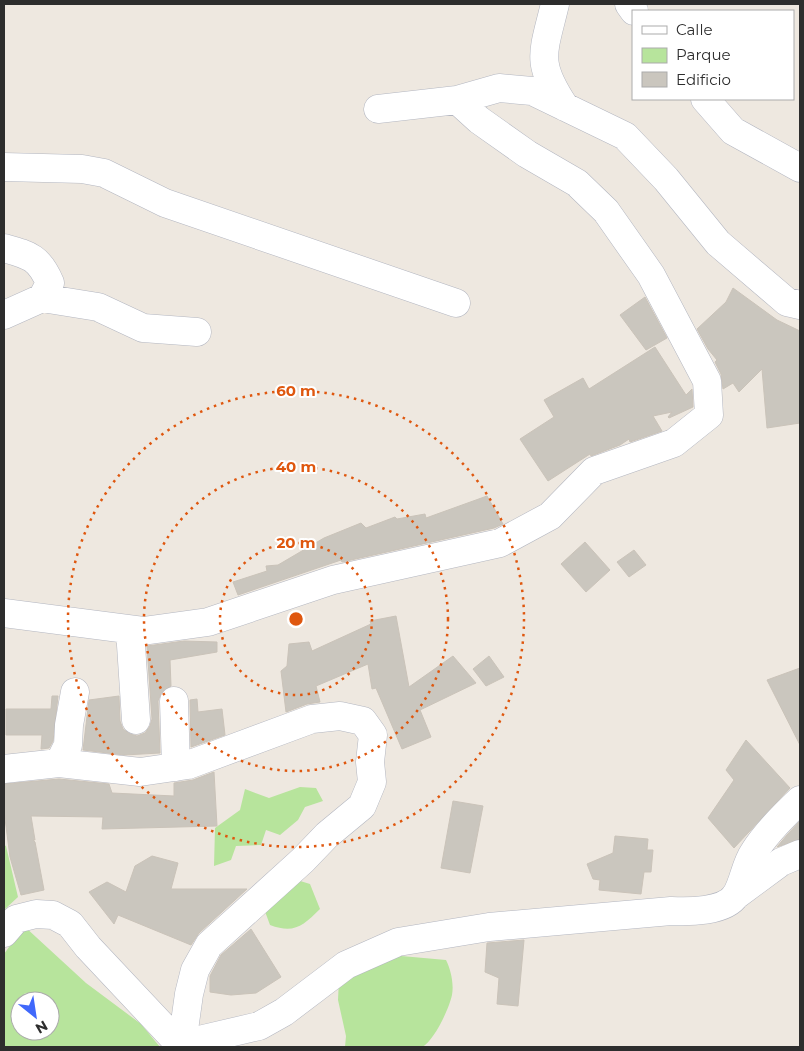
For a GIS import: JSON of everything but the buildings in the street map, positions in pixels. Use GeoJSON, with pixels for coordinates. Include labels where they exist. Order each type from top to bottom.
{"type":"FeatureCollection","features":[{"type":"Feature","properties":{"kind":"street"},"geometry":{"type":"LineString","coordinates":[[555,4],[543,56],[549,82],[565,107]]}},
{"type":"Feature","properties":{"kind":"street"},"geometry":{"type":"LineString","coordinates":[[378,109],[457,100],[498,88],[532,91],[625,136],[666,179],[718,243],[787,302],[800,305]]}},
{"type":"Feature","properties":{"kind":"street"},"geometry":{"type":"LineString","coordinates":[[4,613],[143,632],[208,622],[333,580],[500,543],[550,516],[594,471],[674,443],[710,414],[707,381],[651,275],[606,211],[576,183],[527,154],[479,120],[457,100]]}},
{"type":"Feature","properties":{"kind":"street"},"geometry":{"type":"LineString","coordinates":[[706,100],[733,131],[800,168]]}},
{"type":"Feature","properties":{"kind":"street"},"geometry":{"type":"LineString","coordinates":[[4,167],[82,168],[104,173],[165,203],[456,303]]}},
{"type":"Feature","properties":{"kind":"street"},"geometry":{"type":"LineString","coordinates":[[4,248],[28,255],[43,267],[50,282],[42,298]]}},
{"type":"Feature","properties":{"kind":"street"},"geometry":{"type":"LineString","coordinates":[[4,315],[42,298],[98,306],[144,328],[197,332]]}},
{"type":"Feature","properties":{"kind":"street"},"geometry":{"type":"LineString","coordinates":[[130,630],[136,720]]}},
{"type":"Feature","properties":{"kind":"street"},"geometry":{"type":"LineString","coordinates":[[58,763],[68,745],[74,692]]}},
{"type":"Feature","properties":{"kind":"street"},"geometry":{"type":"LineString","coordinates":[[174,701],[176,767]]}},
{"type":"Feature","properties":{"kind":"street"},"geometry":{"type":"LineString","coordinates":[[4,768],[58,763],[140,772],[176,767],[188,765],[312,718],[340,716],[363,721],[373,734],[370,762],[372,782],[362,806],[326,835],[209,945],[195,970],[189,994],[182,1046]]}},
{"type":"Feature","properties":{"kind":"street"},"geometry":{"type":"LineString","coordinates":[[735,896],[753,853],[783,816],[800,800]]}},
{"type":"Feature","properties":{"kind":"street"},"geometry":{"type":"LineString","coordinates":[[182,1046],[259,1026],[284,1012],[346,965],[398,942],[489,927],[716,908],[781,862],[800,854]]}},
{"type":"Feature","properties":{"kind":"street"},"geometry":{"type":"LineString","coordinates":[[4,933],[16,919],[36,914],[53,915],[70,924],[88,947],[182,1046]]}},
{"type":"Feature","properties":{"kind":"green space"},"geometry":{"type":"Polygon","coordinates":[[[300,787],[316,788],[323,801],[305,807],[298,820],[280,835],[266,830],[261,845],[236,846],[231,860],[214,866],[215,828],[240,810],[245,789],[269,798],[300,787]]]}},
{"type":"Feature","properties":{"kind":"green space"},"geometry":{"type":"Polygon","coordinates":[[[4,845],[6,846],[18,897],[4,910],[4,845]]]}},
{"type":"Feature","properties":{"kind":"green space"},"geometry":{"type":"Polygon","coordinates":[[[297,880],[310,884],[320,909],[298,927],[286,929],[270,925],[263,906],[297,880]]]}},
{"type":"Feature","properties":{"kind":"green space"},"geometry":{"type":"Polygon","coordinates":[[[24,926],[86,983],[141,1024],[160,1047],[4,1047],[4,954],[24,926]]]}},
{"type":"Feature","properties":{"kind":"green space"},"geometry":{"type":"Polygon","coordinates":[[[379,954],[446,960],[452,977],[452,995],[440,1024],[427,1044],[422,1047],[345,1047],[346,1036],[338,1000],[339,979],[379,954]]]}}]}
